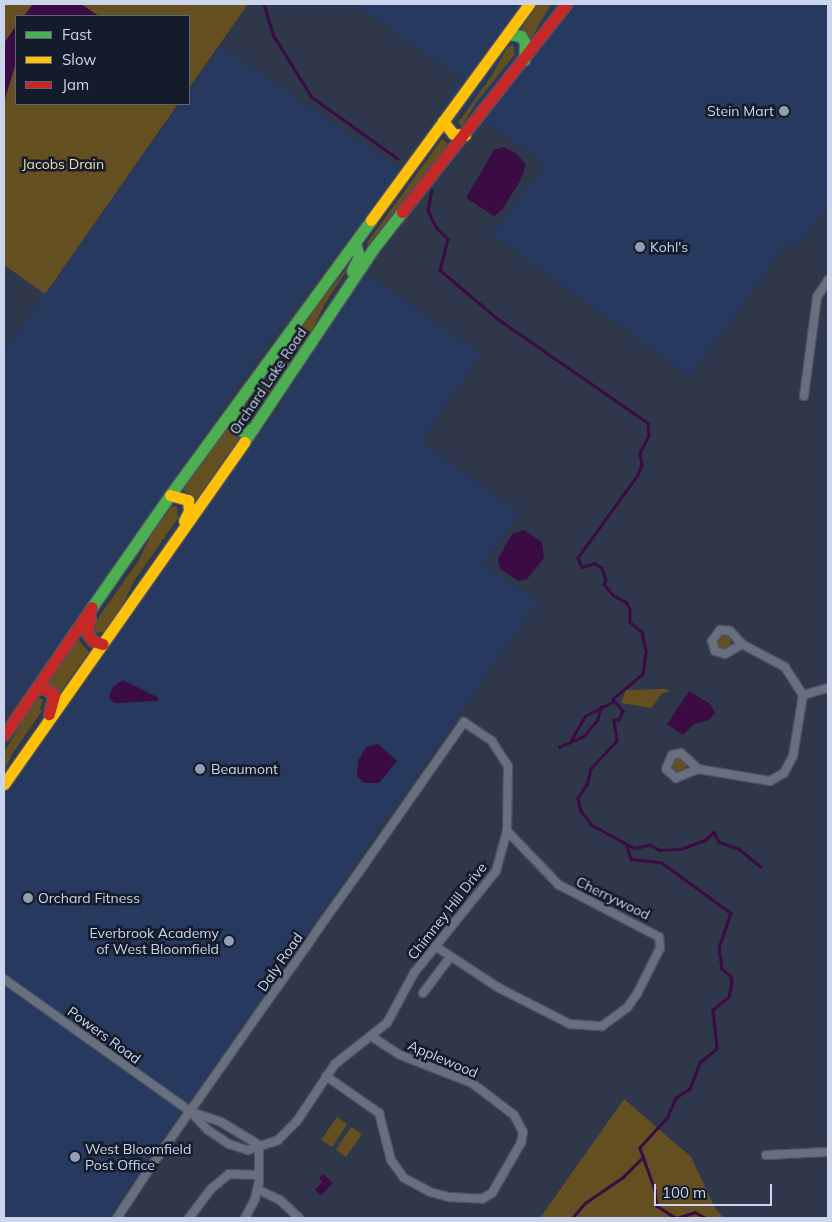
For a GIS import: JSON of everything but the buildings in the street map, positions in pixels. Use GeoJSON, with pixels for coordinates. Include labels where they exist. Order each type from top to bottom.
{"type":"FeatureCollection","features":[{"type":"Feature","properties":{"kind":"main road","name":"Orchard Lake Road"},"geometry":{"type":"LineString","coordinates":[[4,736],[170,494],[529,4]]}},
{"type":"Feature","properties":{"kind":"main road","name":"Orchard Lake Road"},"geometry":{"type":"LineString","coordinates":[[4,784],[253,430],[373,250],[524,60],[566,4]]}},
{"type":"Feature","properties":{"kind":"main road"},"geometry":{"type":"LineString","coordinates":[[508,34],[514,32],[521,36],[525,43],[524,60]]}},
{"type":"Feature","properties":{"kind":"main road"},"geometry":{"type":"LineString","coordinates":[[443,121],[453,134],[465,135]]}},
{"type":"Feature","properties":{"kind":"main road"},"geometry":{"type":"LineString","coordinates":[[344,294],[359,256],[355,244]]}},
{"type":"Feature","properties":{"kind":"main road"},"geometry":{"type":"LineString","coordinates":[[239,400],[236,426],[242,431],[253,430]]}},
{"type":"Feature","properties":{"kind":"main road"},"geometry":{"type":"LineString","coordinates":[[170,494],[184,497],[190,505],[174,543]]}},
{"type":"Feature","properties":{"kind":"main road"},"geometry":{"type":"LineString","coordinates":[[93,608],[87,633],[93,641],[103,644]]}},
{"type":"Feature","properties":{"kind":"main road"},"geometry":{"type":"LineString","coordinates":[[37,688],[46,688],[54,695],[42,729]]}},
{"type":"Feature","properties":{"kind":"street"},"geometry":{"type":"LineString","coordinates":[[804,396],[817,297],[828,280]]}},
{"type":"Feature","properties":{"kind":"street"},"geometry":{"type":"LineString","coordinates":[[698,769],[758,780],[777,778],[790,765],[803,695],[785,667],[742,644]]}},
{"type":"Feature","properties":{"kind":"street"},"geometry":{"type":"LineString","coordinates":[[803,695],[828,688]]}},
{"type":"Feature","properties":{"kind":"street","name":"Chimney Hill Drive"},"geometry":{"type":"LineString","coordinates":[[229,1144],[248,1150],[278,1140],[297,1121],[326,1076],[346,1052],[387,1023],[414,973],[496,871],[507,830],[508,766],[492,741],[464,722]]}},
{"type":"Feature","properties":{"kind":"street","name":"Daly Road"},"geometry":{"type":"LineString","coordinates":[[117,1218],[190,1111],[464,722]]}},
{"type":"Feature","properties":{"kind":"street","name":"Cherrywood"},"geometry":{"type":"LineString","coordinates":[[435,946],[532,1006],[570,1024],[586,1027],[602,1026],[627,1008],[657,954],[659,937],[559,885],[507,830]]}},
{"type":"Feature","properties":{"kind":"street"},"geometry":{"type":"LineString","coordinates":[[423,994],[451,956]]}},
{"type":"Feature","properties":{"kind":"street","name":"Powers Road"},"geometry":{"type":"LineString","coordinates":[[4,979],[190,1111]]}},
{"type":"Feature","properties":{"kind":"street","name":"Applewood"},"geometry":{"type":"LineString","coordinates":[[326,1076],[379,1113],[392,1160],[404,1178],[430,1192],[449,1197],[482,1199],[492,1193],[521,1144],[523,1132],[514,1115],[472,1083],[400,1055],[371,1036]]}},
{"type":"Feature","properties":{"kind":"street"},"geometry":{"type":"LineString","coordinates":[[190,1111],[208,1130],[229,1144],[236,1132]]}},
{"type":"Feature","properties":{"kind":"street"},"geometry":{"type":"LineString","coordinates":[[190,1111],[221,1122],[259,1145],[257,1189],[244,1218]]}},
{"type":"Feature","properties":{"kind":"street"},"geometry":{"type":"LineString","coordinates":[[766,1155],[828,1152]]}},
{"type":"Feature","properties":{"kind":"street"},"geometry":{"type":"LineString","coordinates":[[189,1218],[211,1188],[229,1174],[258,1175]]}},
{"type":"Feature","properties":{"kind":"street"},"geometry":{"type":"LineString","coordinates":[[257,1189],[280,1200],[298,1218]]}},
{"type":"Feature","properties":{"kind":"shaded area"},"geometry":{"type":"Polygon","coordinates":[[[33,4],[81,4],[98,15],[25,15],[33,4]]]}},
{"type":"Feature","properties":{"kind":"shaded area"},"geometry":{"type":"Polygon","coordinates":[[[353,4],[828,4],[828,205],[797,248],[788,242],[690,376],[492,235],[545,164],[448,96],[460,77],[353,4]]]}},
{"type":"Feature","properties":{"kind":"shaded area"},"geometry":{"type":"Polygon","coordinates":[[[15,27],[15,66],[4,102],[4,43],[15,27]]]}},
{"type":"Feature","properties":{"kind":"shaded area"},"geometry":{"type":"Polygon","coordinates":[[[221,46],[401,170],[260,354],[38,676],[4,713],[4,351],[179,105],[190,105],[190,91],[221,46]]]}},
{"type":"Feature","properties":{"kind":"shaded area"},"geometry":{"type":"Polygon","coordinates":[[[504,147],[517,154],[526,165],[520,181],[502,210],[494,216],[466,198],[494,150],[504,147]]]}},
{"type":"Feature","properties":{"kind":"shaded area"},"geometry":{"type":"Polygon","coordinates":[[[364,272],[481,354],[421,441],[519,513],[483,564],[538,601],[108,1218],[4,1218],[4,800],[7,789],[53,723],[74,701],[120,628],[240,457],[281,407],[289,387],[364,272]]]}},
{"type":"Feature","properties":{"kind":"shaded area"},"geometry":{"type":"Polygon","coordinates":[[[524,530],[542,542],[544,558],[527,579],[519,581],[500,569],[498,559],[512,534],[524,530]]]}},
{"type":"Feature","properties":{"kind":"shaded area"},"geometry":{"type":"Polygon","coordinates":[[[123,680],[159,698],[158,701],[114,703],[109,697],[113,687],[123,680]]]}},
{"type":"Feature","properties":{"kind":"shaded area"},"geometry":{"type":"Polygon","coordinates":[[[689,691],[710,704],[715,713],[709,720],[694,724],[683,735],[667,724],[689,691]]]}},
{"type":"Feature","properties":{"kind":"shaded area"},"geometry":{"type":"Polygon","coordinates":[[[378,744],[397,761],[379,783],[364,783],[357,776],[358,761],[366,747],[378,744]]]}},
{"type":"Feature","properties":{"kind":"shaded area"},"geometry":{"type":"Polygon","coordinates":[[[323,1174],[333,1183],[321,1196],[315,1190],[322,1182],[319,1178],[323,1174]]]}},
{"type":"Feature","properties":{"kind":"green space","name":"Jacobs Drain"},"geometry":{"type":"Polygon","coordinates":[[[4,4],[248,4],[190,87],[190,15],[15,15],[15,105],[177,105],[45,294],[4,265],[4,4]]]}},
{"type":"Feature","properties":{"kind":"green space"},"geometry":{"type":"Polygon","coordinates":[[[537,4],[551,4],[531,39],[521,29],[537,4]]]}},
{"type":"Feature","properties":{"kind":"green space"},"geometry":{"type":"Polygon","coordinates":[[[513,44],[515,54],[475,104],[462,126],[458,123],[492,75],[507,48],[513,44]]]}},
{"type":"Feature","properties":{"kind":"green space"},"geometry":{"type":"Polygon","coordinates":[[[442,139],[448,144],[368,245],[367,243],[442,139]]]}},
{"type":"Feature","properties":{"kind":"green space"},"geometry":{"type":"Polygon","coordinates":[[[354,259],[323,307],[312,331],[252,421],[249,419],[245,423],[245,410],[289,349],[303,323],[354,259]]]}},
{"type":"Feature","properties":{"kind":"green space"},"geometry":{"type":"Polygon","coordinates":[[[227,428],[239,439],[195,502],[183,490],[227,428]]]}},
{"type":"Feature","properties":{"kind":"green space"},"geometry":{"type":"Polygon","coordinates":[[[177,506],[178,518],[134,581],[122,606],[104,632],[95,633],[96,621],[139,560],[151,535],[171,507],[177,506]]]}},
{"type":"Feature","properties":{"kind":"green space"},"geometry":{"type":"Polygon","coordinates":[[[721,635],[727,635],[731,642],[727,649],[721,649],[717,645],[717,639],[721,635]]]}},
{"type":"Feature","properties":{"kind":"green space"},"geometry":{"type":"Polygon","coordinates":[[[78,639],[89,652],[60,693],[48,682],[78,639]]]}},
{"type":"Feature","properties":{"kind":"green space"},"geometry":{"type":"Polygon","coordinates":[[[666,689],[670,692],[662,693],[651,708],[621,703],[626,690],[666,689]]]}},
{"type":"Feature","properties":{"kind":"green space"},"geometry":{"type":"Polygon","coordinates":[[[37,697],[43,700],[40,709],[42,711],[12,754],[4,772],[4,752],[37,697]]]}},
{"type":"Feature","properties":{"kind":"green space"},"geometry":{"type":"Polygon","coordinates":[[[676,758],[682,758],[686,765],[682,772],[676,772],[672,768],[672,762],[676,758]]]}},
{"type":"Feature","properties":{"kind":"green space"},"geometry":{"type":"Polygon","coordinates":[[[624,1099],[691,1157],[715,1208],[724,1218],[540,1218],[624,1099]]]}},
{"type":"Feature","properties":{"kind":"green space"},"geometry":{"type":"Polygon","coordinates":[[[337,1117],[347,1124],[332,1147],[321,1140],[337,1117]]]}},
{"type":"Feature","properties":{"kind":"green space"},"geometry":{"type":"Polygon","coordinates":[[[351,1127],[362,1134],[346,1157],[336,1150],[351,1127]]]}},
{"type":"Feature","properties":{"kind":"waterway"},"geometry":{"type":"LineString","coordinates":[[264,4],[274,36],[312,97],[397,158]]}},
{"type":"Feature","properties":{"kind":"waterway"},"geometry":{"type":"LineString","coordinates":[[432,190],[428,210],[436,227],[448,239],[440,270],[498,319],[648,423],[649,436],[640,453],[642,465],[638,475],[578,558],[582,567],[594,563],[602,568],[606,580],[604,584],[613,595],[626,602],[630,609],[630,622],[642,632],[646,651],[643,674],[613,699],[623,711],[619,720],[614,720],[617,741],[591,769],[587,785],[578,798],[581,811],[592,825],[634,848],[650,845],[660,850],[681,849],[705,840],[714,832],[719,842],[739,849],[761,867]]}},
{"type":"Feature","properties":{"kind":"waterway"},"geometry":{"type":"LineString","coordinates":[[570,742],[585,716],[613,702]]}},
{"type":"Feature","properties":{"kind":"waterway"},"geometry":{"type":"LineString","coordinates":[[559,747],[584,736],[597,720],[601,707]]}},
{"type":"Feature","properties":{"kind":"waterway"},"geometry":{"type":"LineString","coordinates":[[627,846],[631,859],[661,862],[731,913],[719,947],[722,969],[731,976],[732,983],[729,997],[713,1010],[717,1049],[700,1063],[690,1089],[676,1098],[668,1117],[640,1148],[655,1190],[657,1206],[676,1218]]}},
{"type":"Feature","properties":{"kind":"waterway"},"geometry":{"type":"LineString","coordinates":[[572,1218],[585,1203],[623,1177],[642,1158]]}},
{"type":"Feature","properties":{"kind":"waterway"},"geometry":{"type":"LineString","coordinates":[[677,1218],[695,1212],[706,1218]]}},
{"type":"Feature","properties":{"kind":"traffic: fast"},"geometry":{"type":"LineString","coordinates":[[508,34],[521,36],[525,43],[524,60]]}},
{"type":"Feature","properties":{"kind":"traffic: fast"},"geometry":{"type":"LineString","coordinates":[[244,442],[373,249],[402,212]]}},
{"type":"Feature","properties":{"kind":"traffic: fast"},"geometry":{"type":"LineString","coordinates":[[92,607],[170,495],[371,220]]}},
{"type":"Feature","properties":{"kind":"traffic: fast"},"geometry":{"type":"LineString","coordinates":[[352,271],[359,256],[355,244]]}},
{"type":"Feature","properties":{"kind":"traffic: fast"},"geometry":{"type":"LineString","coordinates":[[238,404],[236,426],[242,431],[253,429]]}},
{"type":"Feature","properties":{"kind":"traffic: slow"},"geometry":{"type":"LineString","coordinates":[[371,220],[529,4]]}},
{"type":"Feature","properties":{"kind":"traffic: slow"},"geometry":{"type":"LineString","coordinates":[[443,121],[453,134],[465,135]]}},
{"type":"Feature","properties":{"kind":"traffic: slow"},"geometry":{"type":"LineString","coordinates":[[4,784],[244,442]]}},
{"type":"Feature","properties":{"kind":"traffic: slow"},"geometry":{"type":"LineString","coordinates":[[170,495],[188,500],[189,511],[184,521]]}},
{"type":"Feature","properties":{"kind":"traffic: jam"},"geometry":{"type":"LineString","coordinates":[[402,212],[566,4]]}},
{"type":"Feature","properties":{"kind":"traffic: jam"},"geometry":{"type":"LineString","coordinates":[[4,735],[92,607]]}},
{"type":"Feature","properties":{"kind":"traffic: jam"},"geometry":{"type":"LineString","coordinates":[[90,617],[87,633],[93,641],[103,644]]}},
{"type":"Feature","properties":{"kind":"traffic: jam"},"geometry":{"type":"LineString","coordinates":[[37,688],[46,689],[54,695],[49,714]]}},
{"type":"Feature","properties":{"kind":"place","name":"Stein Mart"},"geometry":{"type":"Point","coordinates":[784,111]}},
{"type":"Feature","properties":{"kind":"place","name":"Kohl's"},"geometry":{"type":"Point","coordinates":[640,247]}},
{"type":"Feature","properties":{"kind":"place","name":"Beaumont"},"geometry":{"type":"Point","coordinates":[200,769]}},
{"type":"Feature","properties":{"kind":"place","name":"Orchard Fitness"},"geometry":{"type":"Point","coordinates":[28,898]}},
{"type":"Feature","properties":{"kind":"place","name":"Everbrook Academy of West Bloomfield"},"geometry":{"type":"Point","coordinates":[229,941]}},
{"type":"Feature","properties":{"kind":"place","name":"West Bloomfield Post Office"},"geometry":{"type":"Point","coordinates":[75,1157]}}]}
